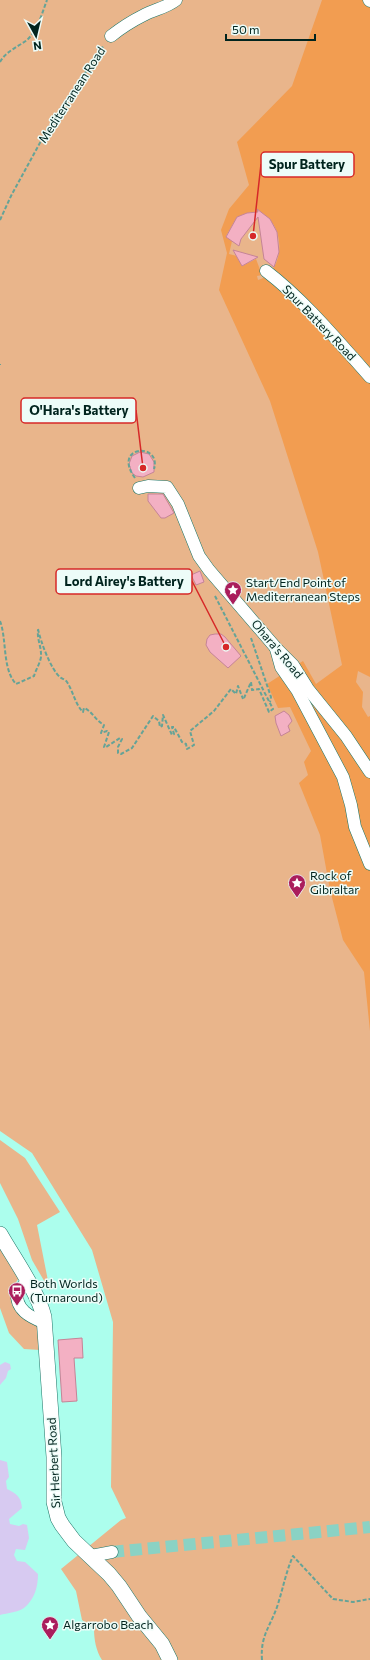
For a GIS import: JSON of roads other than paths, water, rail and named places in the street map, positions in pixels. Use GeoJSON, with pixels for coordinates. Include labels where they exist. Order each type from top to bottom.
{"type":"FeatureCollection","features":[{"type":"Feature","properties":{"kind":"main road","name":"Sir Herbert Road"},"geometry":{"type":"LineString","coordinates":[[0,1234],[28,1282],[41,1308],[45,1323],[54,1457],[54,1491],[56,1510],[62,1526],[69,1536],[91,1556],[119,1586],[139,1616],[162,1644],[170,1660]]}},
{"type":"Feature","properties":{"kind":"street","name":"Mediterranean Road"},"geometry":{"type":"LineString","coordinates":[[111,36],[124,26],[145,14],[169,6],[176,0]]}},
{"type":"Feature","properties":{"kind":"street","name":"Spur Battery Road"},"geometry":{"type":"LineString","coordinates":[[266,271],[284,285],[315,316],[370,377]]}},
{"type":"Feature","properties":{"kind":"street","name":"Ohara's Road"},"geometry":{"type":"LineString","coordinates":[[139,488],[148,486],[167,487],[178,504],[199,556],[209,570],[276,648],[293,665],[308,689],[346,736],[370,772]]}},
{"type":"Feature","properties":{"kind":"street"},"geometry":{"type":"LineString","coordinates":[[276,648],[281,667],[297,690],[343,777],[351,805],[355,827],[370,864]]}},
{"type":"Feature","properties":{"kind":"street"},"geometry":{"type":"LineString","coordinates":[[91,1556],[112,1552]]}},
{"type":"Feature","properties":{"kind":"tunnel"},"geometry":{"type":"LineString","coordinates":[[112,1552],[370,1527]]}},
{"type":"Feature","properties":{"kind":"place","name":"Spur Battery"},"geometry":{"type":"Point","coordinates":[253,236]}},
{"type":"Feature","properties":{"kind":"place","name":"O'Hara's Battery"},"geometry":{"type":"Point","coordinates":[143,468]}},
{"type":"Feature","properties":{"kind":"place","name":"Start/End Point of Mediterranean Steps"},"geometry":{"type":"Point","coordinates":[233,605]}},
{"type":"Feature","properties":{"kind":"place","name":"Lord Airey's Battery"},"geometry":{"type":"Point","coordinates":[226,647]}},
{"type":"Feature","properties":{"kind":"place","name":"Rock of Gibraltar"},"geometry":{"type":"Point","coordinates":[297,898]}},
{"type":"Feature","properties":{"kind":"place","name":"Both Worlds (Turnaround)"},"geometry":{"type":"Point","coordinates":[17,1306]}},
{"type":"Feature","properties":{"kind":"place","name":"Algarrobo Beach"},"geometry":{"type":"Point","coordinates":[50,1640]}}]}
